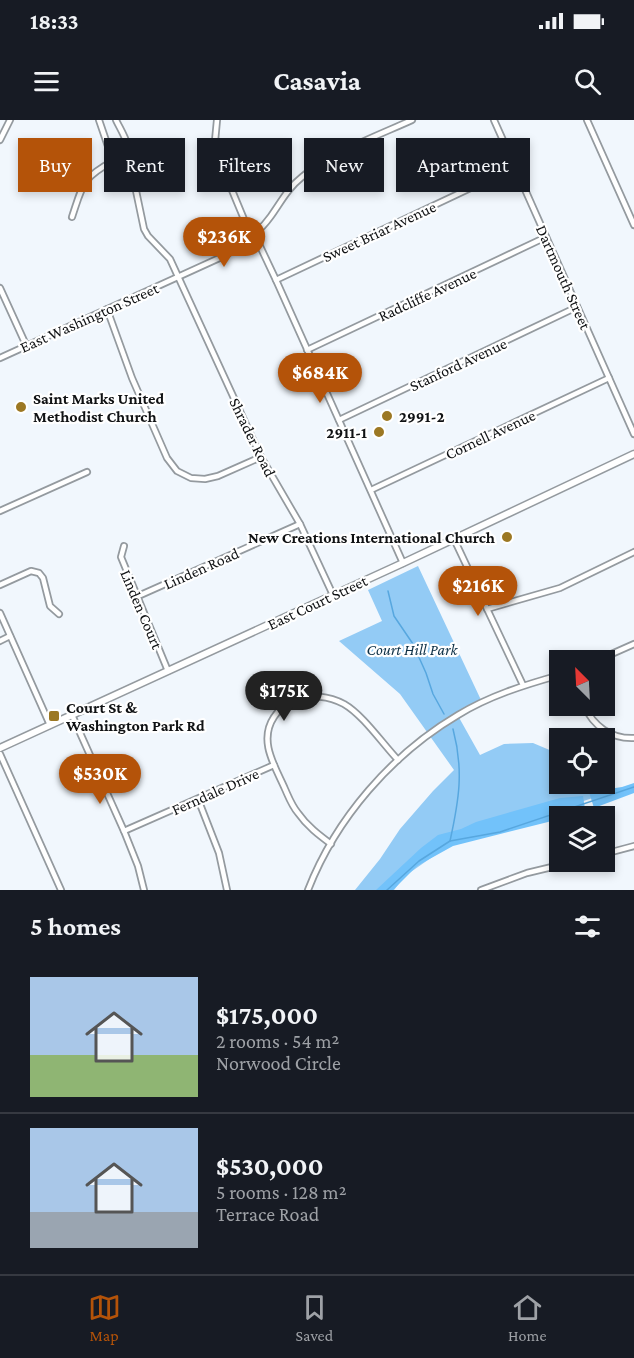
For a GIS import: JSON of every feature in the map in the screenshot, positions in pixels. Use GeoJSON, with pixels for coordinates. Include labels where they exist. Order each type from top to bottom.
{"type":"FeatureCollection","features":[{"type":"Feature","properties":{"kind":"street"},"geometry":{"type":"LineString","coordinates":[[0,140],[10,120]]}},
{"type":"Feature","properties":{"kind":"street"},"geometry":{"type":"LineString","coordinates":[[99,120],[105,138]]}},
{"type":"Feature","properties":{"kind":"street","name":"Shrader Road"},"geometry":{"type":"LineString","coordinates":[[116,120],[124,138]]}},
{"type":"Feature","properties":{"kind":"street"},"geometry":{"type":"LineString","coordinates":[[217,120],[215,134],[217,153],[246,224],[276,280],[404,562]]}},
{"type":"Feature","properties":{"kind":"street","name":"East Washington Street"},"geometry":{"type":"LineString","coordinates":[[0,358],[226,255],[253,236],[293,184],[312,169],[412,120]]}},
{"type":"Feature","properties":{"kind":"street","name":"Dartmouth Street"},"geometry":{"type":"LineString","coordinates":[[494,120],[502,138]]}},
{"type":"Feature","properties":{"kind":"street"},"geometry":{"type":"LineString","coordinates":[[587,120],[634,225]]}},
{"type":"Feature","properties":{"kind":"street"},"geometry":{"type":"LineString","coordinates":[[72,217],[85,181],[104,166]]}},
{"type":"Feature","properties":{"kind":"street","name":"Shrader Road"},"geometry":{"type":"LineString","coordinates":[[136,192],[144,229],[148,236],[168,254],[261,457],[300,524],[333,595]]}},
{"type":"Feature","properties":{"kind":"street","name":"Sweet Briar Avenue"},"geometry":{"type":"LineString","coordinates":[[276,280],[460,192]]}},
{"type":"Feature","properties":{"kind":"street","name":"Dartmouth Street"},"geometry":{"type":"LineString","coordinates":[[526,192],[634,434]]}},
{"type":"Feature","properties":{"kind":"street","name":"Radcliffe Avenue"},"geometry":{"type":"LineString","coordinates":[[307,350],[546,237]]}},
{"type":"Feature","properties":{"kind":"street"},"geometry":{"type":"LineString","coordinates":[[0,288],[27,345]]}},
{"type":"Feature","properties":{"kind":"street","name":"Stanford Avenue"},"geometry":{"type":"LineString","coordinates":[[339,420],[577,307]]}},
{"type":"Feature","properties":{"kind":"street"},"geometry":{"type":"LineString","coordinates":[[107,309],[132,378],[167,458],[177,471],[191,478],[205,479],[218,476],[261,457]]}},
{"type":"Feature","properties":{"kind":"street","name":"Cornell Avenue"},"geometry":{"type":"LineString","coordinates":[[371,490],[609,378]]}},
{"type":"Feature","properties":{"kind":"street","name":"East Court Street"},"geometry":{"type":"LineString","coordinates":[[0,748],[454,539],[634,453]]}},
{"type":"Feature","properties":{"kind":"street"},"geometry":{"type":"LineString","coordinates":[[0,511],[87,472]]}},
{"type":"Feature","properties":{"kind":"street","name":"Linden Road"},"geometry":{"type":"LineString","coordinates":[[136,597],[300,524]]}},
{"type":"Feature","properties":{"kind":"street"},"geometry":{"type":"LineString","coordinates":[[454,539],[523,686]]}},
{"type":"Feature","properties":{"kind":"street","name":"Linden Court"},"geometry":{"type":"LineString","coordinates":[[124,546],[121,557],[168,671]]}},
{"type":"Feature","properties":{"kind":"street"},"geometry":{"type":"LineString","coordinates":[[487,609],[568,585],[634,552]]}},
{"type":"Feature","properties":{"kind":"street"},"geometry":{"type":"LineString","coordinates":[[0,585],[31,571],[39,573],[43,578],[50,606],[59,614]]}},
{"type":"Feature","properties":{"kind":"street"},"geometry":{"type":"LineString","coordinates":[[0,613],[50,725]]}},
{"type":"Feature","properties":{"kind":"street"},"geometry":{"type":"LineString","coordinates":[[0,641],[10,636]]}},
{"type":"Feature","properties":{"kind":"street"},"geometry":{"type":"LineString","coordinates":[[615,652],[634,644]]}},
{"type":"Feature","properties":{"kind":"street"},"geometry":{"type":"LineString","coordinates":[[308,890],[331,844],[352,812],[398,760],[456,716],[494,697],[549,678]]}},
{"type":"Feature","properties":{"kind":"street"},"geometry":{"type":"LineString","coordinates":[[331,844],[298,813],[274,765],[267,745],[270,724],[283,707],[292,701],[308,696],[324,697],[344,705],[354,712],[398,760]]}},
{"type":"Feature","properties":{"kind":"street"},"geometry":{"type":"LineString","coordinates":[[72,715],[124,831],[138,866],[144,890]]}},
{"type":"Feature","properties":{"kind":"street"},"geometry":{"type":"LineString","coordinates":[[590,716],[604,731],[621,738],[634,738]]}},
{"type":"Feature","properties":{"kind":"street"},"geometry":{"type":"LineString","coordinates":[[0,754],[61,890]]}},
{"type":"Feature","properties":{"kind":"street","name":"Ferndale Drive"},"geometry":{"type":"LineString","coordinates":[[124,831],[274,765]]}},
{"type":"Feature","properties":{"kind":"street"},"geometry":{"type":"LineString","coordinates":[[198,799],[219,853],[227,890]]}},
{"type":"Feature","properties":{"kind":"street"},"geometry":{"type":"LineString","coordinates":[[615,851],[634,846]]}},
{"type":"Feature","properties":{"kind":"street"},"geometry":{"type":"LineString","coordinates":[[481,890],[527,873],[549,868]]}},
{"type":"Feature","properties":{"kind":"green space","name":"Court Hill Park"},"geometry":{"type":"Polygon","coordinates":[[[418,566],[481,700],[457,714],[480,755],[504,744],[533,743],[549,750],[549,794],[602,795],[568,806],[549,806],[549,812],[451,844],[405,876],[394,890],[355,890],[400,829],[454,770],[400,694],[339,641],[382,621],[368,590],[418,566]]]}},
{"type":"Feature","properties":{"kind":"shaded area"},"geometry":{"type":"Polygon","coordinates":[[[634,783],[634,793],[599,806],[593,806],[590,794],[615,794],[615,788],[634,783]]]}},
{"type":"Feature","properties":{"kind":"shaded area"},"geometry":{"type":"Polygon","coordinates":[[[583,796],[585,806],[549,806],[549,822],[453,846],[417,866],[393,890],[376,890],[438,835],[560,798],[583,796]]]}},
{"type":"Feature","properties":{"kind":"waterway"},"geometry":{"type":"LineString","coordinates":[[388,591],[394,616],[413,644],[433,694],[444,714]]}},
{"type":"Feature","properties":{"kind":"waterway"},"geometry":{"type":"LineString","coordinates":[[450,841],[459,785],[458,758],[453,729]]}},
{"type":"Feature","properties":{"kind":"waterway"},"geometry":{"type":"LineString","coordinates":[[387,890],[419,861],[450,841],[500,832],[634,787]]}},
{"type":"Feature","properties":{"kind":"place","name":"Saint Marks United Methodist Church"},"geometry":{"type":"Point","coordinates":[21,407]}},
{"type":"Feature","properties":{"kind":"place","name":"2991-2"},"geometry":{"type":"Point","coordinates":[387,416]}},
{"type":"Feature","properties":{"kind":"place","name":"2911-1"},"geometry":{"type":"Point","coordinates":[379,432]}},
{"type":"Feature","properties":{"kind":"place","name":"New Creations International Church"},"geometry":{"type":"Point","coordinates":[507,537]}},
{"type":"Feature","properties":{"kind":"place","name":"Court St & Washington Park Rd"},"geometry":{"type":"Point","coordinates":[54,716]}}]}
